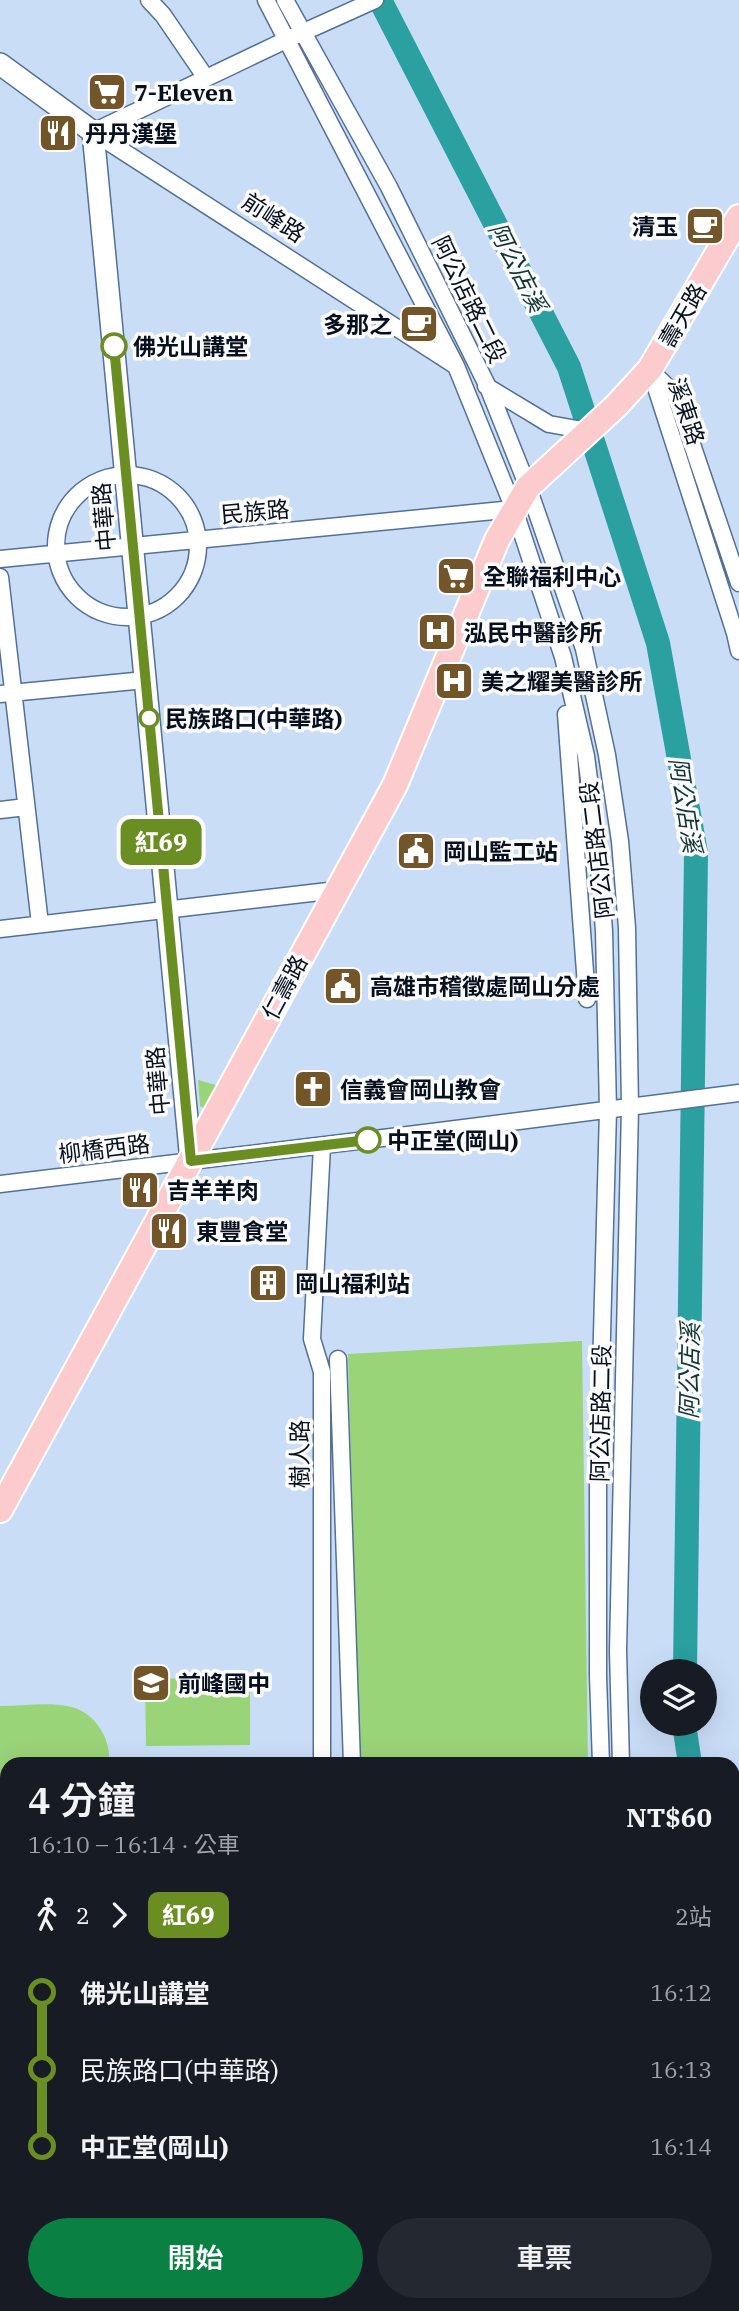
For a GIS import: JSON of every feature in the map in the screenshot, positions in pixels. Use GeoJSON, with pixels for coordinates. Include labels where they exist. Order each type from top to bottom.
{"type":"FeatureCollection","features":[{"type":"Feature","properties":{"kind":"main road","name":"前峰路"},"geometry":{"type":"LineString","coordinates":[[0,64],[93,132]]}},
{"type":"Feature","properties":{"kind":"main road","name":"中華路"},"geometry":{"type":"LineString","coordinates":[[93,132],[191,1161]]}},
{"type":"Feature","properties":{"kind":"main road","name":"壽天路"},"geometry":{"type":"LineString","coordinates":[[588,431],[616,406],[650,369],[739,217]]}},
{"type":"Feature","properties":{"kind":"main road","name":"仁壽路"},"geometry":{"type":"LineString","coordinates":[[0,1510],[395,785],[497,540],[528,488],[588,431]]}},
{"type":"Feature","properties":{"kind":"street"},"geometry":{"type":"LineString","coordinates":[[149,0],[163,15],[206,78]]}},
{"type":"Feature","properties":{"kind":"street","name":"阿公店路二段"},"geometry":{"type":"LineString","coordinates":[[266,0],[456,366],[514,509],[564,657],[586,756],[597,842],[604,931],[608,1110],[598,1484],[601,1757]]}},
{"type":"Feature","properties":{"kind":"street","name":"阿公店路二段"},"geometry":{"type":"LineString","coordinates":[[285,0],[389,187],[488,387],[528,488],[584,649],[607,755],[620,841],[627,928],[630,1107],[620,1485],[618,1651],[621,1757]]}},
{"type":"Feature","properties":{"kind":"street"},"geometry":{"type":"LineString","coordinates":[[93,132],[375,0]]}},
{"type":"Feature","properties":{"kind":"street","name":"前峰路"},"geometry":{"type":"LineString","coordinates":[[93,132],[524,410],[549,424],[588,431]]}},
{"type":"Feature","properties":{"kind":"street"},"geometry":{"type":"LineString","coordinates":[[370,198],[389,187]]}},
{"type":"Feature","properties":{"kind":"street","name":"溪東路"},"geometry":{"type":"LineString","coordinates":[[650,369],[675,394],[739,583]]}},
{"type":"Feature","properties":{"kind":"street","name":"溪東路"},"geometry":{"type":"LineString","coordinates":[[650,369],[737,632],[739,651]]}},
{"type":"Feature","properties":{"kind":"street"},"geometry":{"type":"LineString","coordinates":[[126,474],[164,485],[181,499],[193,518],[198,540],[197,562],[189,583],[174,600],[155,612],[139,617],[111,616],[90,608],[73,593],[61,575],[55,553],[57,530],[65,510],[80,492],[99,480],[126,474]]}},
{"type":"Feature","properties":{"kind":"street","name":"民族路"},"geometry":{"type":"LineString","coordinates":[[0,559],[514,509]]}},
{"type":"Feature","properties":{"kind":"street"},"geometry":{"type":"LineString","coordinates":[[0,578],[7,693],[26,807],[40,924]]}},
{"type":"Feature","properties":{"kind":"street"},"geometry":{"type":"LineString","coordinates":[[7,693],[145,680]]}},
{"type":"Feature","properties":{"kind":"street"},"geometry":{"type":"LineString","coordinates":[[566,714],[587,999]]}},
{"type":"Feature","properties":{"kind":"street"},"geometry":{"type":"LineString","coordinates":[[0,810],[26,807]]}},
{"type":"Feature","properties":{"kind":"street"},"geometry":{"type":"LineString","coordinates":[[0,929],[337,890]]}},
{"type":"Feature","properties":{"kind":"street","name":"柳橋西路"},"geometry":{"type":"LineString","coordinates":[[0,1184],[739,1093]]}},
{"type":"Feature","properties":{"kind":"street","name":"樹人路"},"geometry":{"type":"LineString","coordinates":[[321,1146],[312,1339],[322,1372],[322,1757]]}},
{"type":"Feature","properties":{"kind":"street"},"geometry":{"type":"LineString","coordinates":[[601,1342],[624,1342]]}},
{"type":"Feature","properties":{"kind":"street"},"geometry":{"type":"LineString","coordinates":[[338,1359],[352,1757]]}},
{"type":"Feature","properties":{"kind":"street"},"geometry":{"type":"LineString","coordinates":[[598,1484],[620,1485]]}},
{"type":"Feature","properties":{"kind":"street"},"geometry":{"type":"LineString","coordinates":[[322,1611],[346,1611]]}},
{"type":"Feature","properties":{"kind":"green space"},"geometry":{"type":"Polygon","coordinates":[[[198,1080],[219,1086],[205,1109],[200,1106],[198,1080]]]}},
{"type":"Feature","properties":{"kind":"green space"},"geometry":{"type":"Polygon","coordinates":[[[582,1341],[588,1757],[359,1757],[348,1354],[582,1341]]]}},
{"type":"Feature","properties":{"kind":"green space"},"geometry":{"type":"Polygon","coordinates":[[[250,1677],[250,1745],[146,1746],[145,1679],[250,1677]]]}},
{"type":"Feature","properties":{"kind":"green space"},"geometry":{"type":"Polygon","coordinates":[[[43,1704],[59,1705],[85,1713],[99,1727],[108,1745],[109,1754],[109,1757],[0,1757],[0,1706],[43,1704]]]}},
{"type":"Feature","properties":{"kind":"waterway","name":"阿公店溪"},"geometry":{"type":"LineString","coordinates":[[380,0],[569,367],[658,643],[696,853],[685,1659]]}},
{"type":"Feature","properties":{"kind":"waterway","name":"阿公店溪"},"geometry":{"type":"LineString","coordinates":[[686,1736],[689,1757]]}},
{"type":"Feature","properties":{"kind":"bus line","name":"紅69"},"geometry":{"type":"LineString","coordinates":[[114,346],[191,1161],[368,1140]]}},
{"type":"Feature","properties":{"kind":"place","name":"7-Eleven"},"geometry":{"type":"Point","coordinates":[107,92]}},
{"type":"Feature","properties":{"kind":"place","name":"丹丹漢堡"},"geometry":{"type":"Point","coordinates":[58,133]}},
{"type":"Feature","properties":{"kind":"place","name":"清玉"},"geometry":{"type":"Point","coordinates":[705,226]}},
{"type":"Feature","properties":{"kind":"place","name":"多那之"},"geometry":{"type":"Point","coordinates":[419,324]}},
{"type":"Feature","properties":{"kind":"place","name":"佛光山講堂"},"geometry":{"type":"Point","coordinates":[114,346]}},
{"type":"Feature","properties":{"kind":"place","name":"全聯福利中心"},"geometry":{"type":"Point","coordinates":[456,576]}},
{"type":"Feature","properties":{"kind":"place","name":"泓民中醫診所"},"geometry":{"type":"Point","coordinates":[437,632]}},
{"type":"Feature","properties":{"kind":"place","name":"美之耀美醫診所"},"geometry":{"type":"Point","coordinates":[454,681]}},
{"type":"Feature","properties":{"kind":"place","name":"民族路口(中華路)"},"geometry":{"type":"Point","coordinates":[149,718]}},
{"type":"Feature","properties":{"kind":"place","name":"岡山監工站"},"geometry":{"type":"Point","coordinates":[416,851]}},
{"type":"Feature","properties":{"kind":"place","name":"高雄市稽徵處岡山分處"},"geometry":{"type":"Point","coordinates":[343,986]}},
{"type":"Feature","properties":{"kind":"place","name":"信義會岡山教會"},"geometry":{"type":"Point","coordinates":[313,1089]}},
{"type":"Feature","properties":{"kind":"place","name":"中正堂(岡山)"},"geometry":{"type":"Point","coordinates":[368,1140]}},
{"type":"Feature","properties":{"kind":"place","name":"吉羊羊肉"},"geometry":{"type":"Point","coordinates":[140,1190]}},
{"type":"Feature","properties":{"kind":"place","name":"東豐食堂"},"geometry":{"type":"Point","coordinates":[169,1231]}},
{"type":"Feature","properties":{"kind":"place","name":"岡山福利站"},"geometry":{"type":"Point","coordinates":[268,1283]}},
{"type":"Feature","properties":{"kind":"place","name":"前峰國中"},"geometry":{"type":"Point","coordinates":[151,1683]}}]}
